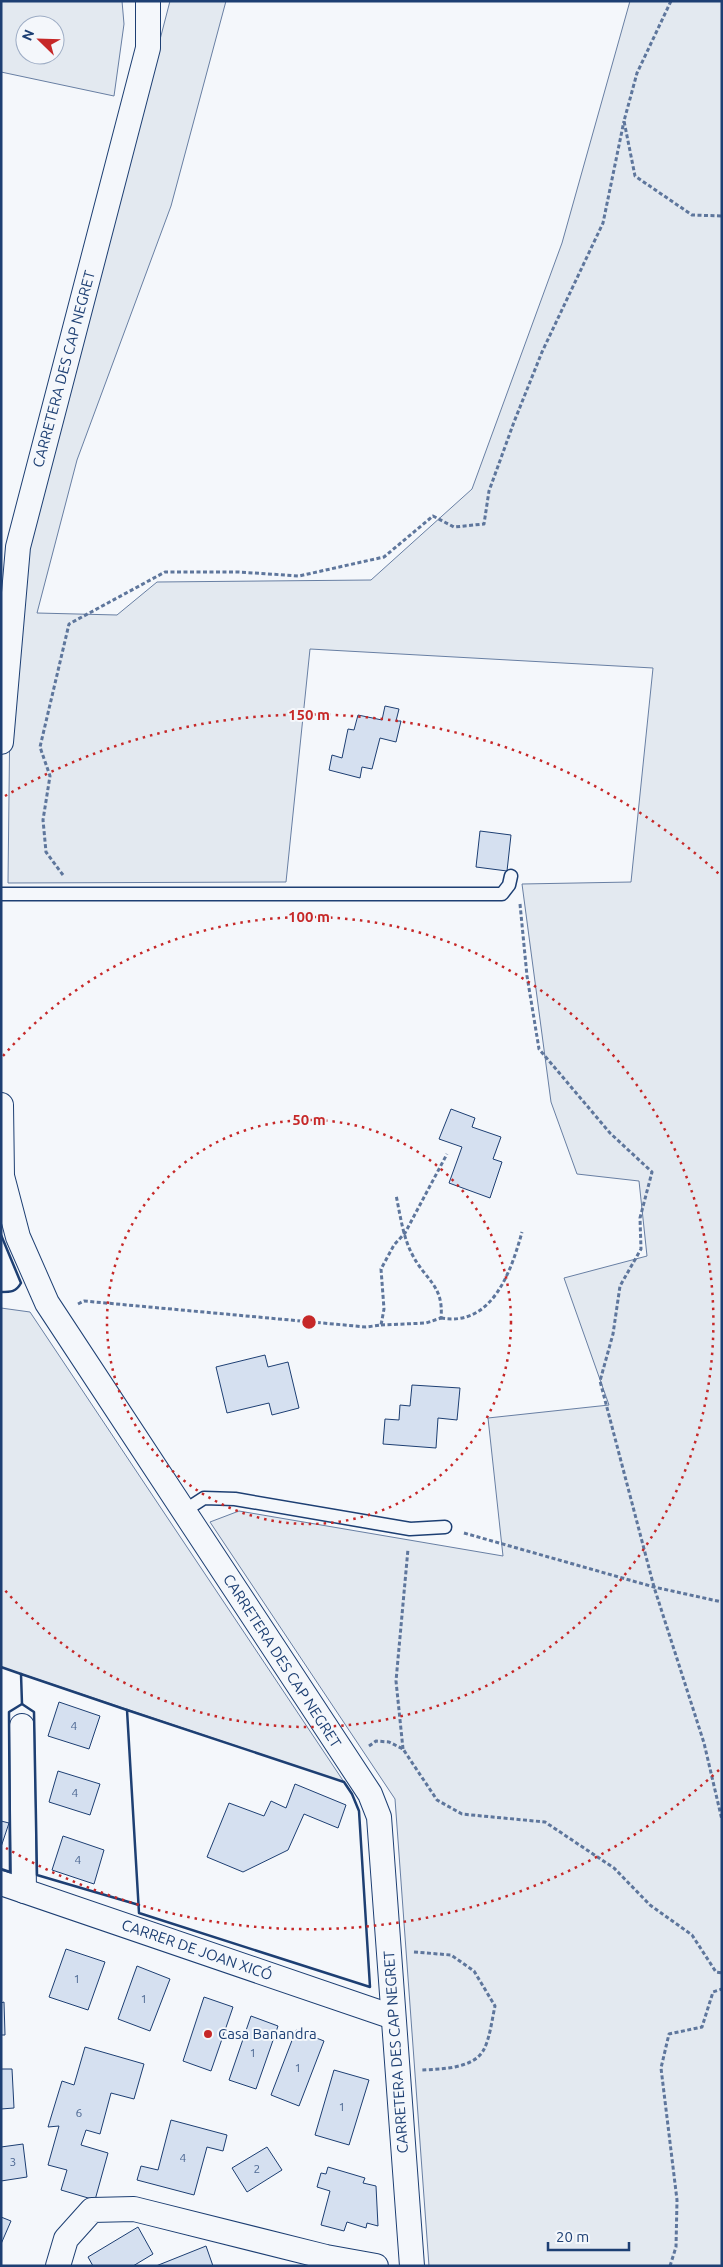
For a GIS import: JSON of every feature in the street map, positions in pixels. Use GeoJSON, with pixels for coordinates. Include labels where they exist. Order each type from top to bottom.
{"type":"FeatureCollection","features":[{"type":"Feature","properties":{"kind":"street","name":"CARRETERA DES CAP NEGRET"},"geometry":{"type":"LineString","coordinates":[[1,742],[18,547],[148,48],[148,1]]}},
{"type":"Feature","properties":{"kind":"street","name":"CARRETERA DES CAP NEGRET"},"geometry":{"type":"LineString","coordinates":[[1,1105],[2,1176],[18,1237],[54,1313],[370,1794],[379,1817],[412,2266]]}},
{"type":"Feature","properties":{"kind":"street"},"geometry":{"type":"LineString","coordinates":[[22,1726],[24,1891]]}},
{"type":"Feature","properties":{"kind":"street","name":"CARRER DE JOAN XICÓ"},"geometry":{"type":"LineString","coordinates":[[1,1883],[393,2017]]}},
{"type":"Feature","properties":{"kind":"street"},"geometry":{"type":"LineString","coordinates":[[58,2266],[66,2239],[92,2210],[134,2208],[326,2257],[376,2266]]}},
{"type":"Feature","properties":{"kind":"lane"},"geometry":{"type":"LineString","coordinates":[[1,894],[502,894],[509,885],[511,876]]}},
{"type":"Feature","properties":{"kind":"lane"},"geometry":{"type":"LineString","coordinates":[[184,1511],[204,1498],[235,1499],[410,1529],[445,1527]]}},
{"type":"Feature","properties":{"kind":"path"},"geometry":{"type":"LineString","coordinates":[[76,894],[46,852],[43,820],[50,776],[40,748],[68,624],[165,572],[239,572],[299,576],[384,557],[433,516],[454,528],[484,524],[489,491],[521,404],[542,352],[603,223],[624,121],[637,73],[671,1]]}},
{"type":"Feature","properties":{"kind":"path"},"geometry":{"type":"LineString","coordinates":[[624,121],[635,176],[692,215],[722,216]]}},
{"type":"Feature","properties":{"kind":"path"},"geometry":{"type":"LineString","coordinates":[[502,894],[516,896],[520,902],[527,976],[540,1049],[610,1133],[652,1172],[640,1218],[641,1248],[620,1286],[613,1334],[600,1380],[654,1587],[704,1743],[722,1820]]}},
{"type":"Feature","properties":{"kind":"path"},"geometry":{"type":"LineString","coordinates":[[381,1325],[384,1309],[381,1269],[394,1244],[406,1233],[447,1154]]}},
{"type":"Feature","properties":{"kind":"path"},"geometry":{"type":"LineString","coordinates":[[396,1195],[412,1254],[428,1275],[442,1302],[441,1318]]}},
{"type":"Feature","properties":{"kind":"path"},"geometry":{"type":"LineString","coordinates":[[54,1313],[84,1301],[366,1326],[426,1323],[441,1318],[455,1321],[476,1312],[492,1300],[507,1279],[522,1232]]}},
{"type":"Feature","properties":{"kind":"path"},"geometry":{"type":"LineString","coordinates":[[445,1527],[654,1587],[722,1602]]}},
{"type":"Feature","properties":{"kind":"path"},"geometry":{"type":"LineString","coordinates":[[410,1529],[396,1682],[403,1748],[437,1800],[462,1814],[545,1822],[614,1868],[650,1905],[692,1935],[716,1972],[722,1973]]}},
{"type":"Feature","properties":{"kind":"path"},"geometry":{"type":"LineString","coordinates":[[348,1761],[376,1741],[389,1742],[403,1748]]}},
{"type":"Feature","properties":{"kind":"path"},"geometry":{"type":"LineString","coordinates":[[388,1950],[451,1956],[474,1971],[494,2006],[483,2051],[471,2062],[440,2070],[397,2070]]}},
{"type":"Feature","properties":{"kind":"path"},"geometry":{"type":"LineString","coordinates":[[670,2266],[676,2248],[677,2200],[662,2068],[669,2034],[702,2026],[713,1992],[722,1989]]}},
{"type":"Feature","properties":{"kind":"shaded area"},"geometry":{"type":"Polygon","coordinates":[[[1,1],[122,1],[124,24],[114,96],[1,72],[1,1]]]}},
{"type":"Feature","properties":{"kind":"shaded area"},"geometry":{"type":"Polygon","coordinates":[[[170,1],[226,1],[171,206],[77,460],[37,613],[117,615],[157,582],[371,580],[472,489],[562,243],[630,1],[722,1],[722,2266],[429,2266],[395,1799],[210,1522],[239,1511],[503,1556],[488,1418],[609,1405],[564,1278],[647,1256],[639,1181],[577,1174],[551,1102],[522,884],[631,882],[653,668],[310,649],[286,882],[8,883],[10,709],[27,553],[170,1]]]}},
{"type":"Feature","properties":{"kind":"shaded area"},"geometry":{"type":"Polygon","coordinates":[[[1,1308],[30,1312],[344,1782],[1,1667],[1,1308]]]}},
{"type":"Feature","properties":{"kind":"building"},"geometry":{"type":"Polygon","coordinates":[[[385,706],[399,709],[396,721],[401,721],[396,742],[380,738],[372,769],[362,767],[360,778],[329,770],[332,755],[342,758],[348,729],[354,730],[358,715],[382,720],[385,706]]]}},
{"type":"Feature","properties":{"kind":"building"},"geometry":{"type":"Polygon","coordinates":[[[480,831],[511,835],[507,871],[476,867],[480,831]]]}},
{"type":"Feature","properties":{"kind":"building"},"geometry":{"type":"Polygon","coordinates":[[[451,1109],[475,1118],[472,1127],[501,1137],[493,1159],[502,1162],[490,1198],[449,1183],[462,1147],[439,1139],[451,1109]]]}},
{"type":"Feature","properties":{"kind":"building"},"geometry":{"type":"Polygon","coordinates":[[[265,1355],[268,1367],[288,1362],[299,1408],[272,1415],[269,1403],[227,1413],[216,1367],[265,1355]]]}},
{"type":"Feature","properties":{"kind":"building"},"geometry":{"type":"Polygon","coordinates":[[[412,1385],[460,1388],[457,1420],[438,1418],[436,1448],[383,1444],[385,1419],[399,1420],[400,1405],[410,1406],[412,1385]]]}},
{"type":"Feature","properties":{"kind":"building"},"geometry":{"type":"Polygon","coordinates":[[[59,1702],[100,1716],[89,1749],[48,1736],[59,1702]]]}},
{"type":"Feature","properties":{"kind":"building"},"geometry":{"type":"Polygon","coordinates":[[[58,1771],[100,1784],[90,1815],[49,1802],[58,1771]]]}},
{"type":"Feature","properties":{"kind":"building"},"geometry":{"type":"Polygon","coordinates":[[[295,1784],[346,1805],[338,1828],[304,1814],[288,1850],[243,1872],[207,1857],[229,1803],[264,1816],[271,1801],[286,1808],[295,1784]]]}},
{"type":"Feature","properties":{"kind":"building"},"geometry":{"type":"Polygon","coordinates":[[[1,1821],[9,1823],[1,1847],[1,1821]]]}},
{"type":"Feature","properties":{"kind":"building"},"geometry":{"type":"Polygon","coordinates":[[[63,1836],[104,1850],[94,1884],[52,1870],[63,1836]]]}},
{"type":"Feature","properties":{"kind":"building"},"geometry":{"type":"Polygon","coordinates":[[[66,1949],[105,1962],[88,2010],[49,1997],[66,1949]]]}},
{"type":"Feature","properties":{"kind":"building"},"geometry":{"type":"Polygon","coordinates":[[[137,1966],[170,1979],[150,2031],[118,2019],[137,1966]]]}},
{"type":"Feature","properties":{"kind":"building","name":"Casa Banandra"},"geometry":{"type":"Polygon","coordinates":[[[204,1997],[233,2007],[211,2071],[183,2061],[204,1997]]]}},
{"type":"Feature","properties":{"kind":"building"},"geometry":{"type":"Polygon","coordinates":[[[4,2002],[5,2035],[1,2035],[1,2003],[4,2002]]]}},
{"type":"Feature","properties":{"kind":"building"},"geometry":{"type":"Polygon","coordinates":[[[251,2016],[278,2026],[256,2089],[229,2080],[251,2016]]]}},
{"type":"Feature","properties":{"kind":"building"},"geometry":{"type":"Polygon","coordinates":[[[296,2030],[324,2041],[299,2106],[271,2095],[296,2030]]]}},
{"type":"Feature","properties":{"kind":"building"},"geometry":{"type":"Polygon","coordinates":[[[85,2047],[144,2064],[134,2099],[111,2093],[100,2134],[86,2130],[81,2145],[108,2153],[95,2200],[61,2190],[67,2170],[48,2165],[59,2126],[48,2127],[62,2081],[74,2085],[85,2047]]]}},
{"type":"Feature","properties":{"kind":"building"},"geometry":{"type":"Polygon","coordinates":[[[1,2069],[12,2069],[14,2108],[1,2109],[1,2069]]]}},
{"type":"Feature","properties":{"kind":"building"},"geometry":{"type":"Polygon","coordinates":[[[334,2070],[369,2080],[349,2145],[315,2135],[334,2070]]]}},
{"type":"Feature","properties":{"kind":"building"},"geometry":{"type":"Polygon","coordinates":[[[171,2120],[227,2135],[223,2151],[207,2147],[194,2195],[137,2180],[141,2166],[158,2170],[171,2120]]]}},
{"type":"Feature","properties":{"kind":"building"},"geometry":{"type":"Polygon","coordinates":[[[23,2144],[27,2177],[1,2181],[1,2147],[23,2144]]]}},
{"type":"Feature","properties":{"kind":"building"},"geometry":{"type":"Polygon","coordinates":[[[267,2147],[282,2170],[247,2192],[232,2168],[267,2147]]]}},
{"type":"Feature","properties":{"kind":"building"},"geometry":{"type":"Polygon","coordinates":[[[328,2167],[365,2178],[363,2183],[376,2186],[378,2226],[367,2223],[366,2228],[347,2222],[344,2231],[321,2225],[330,2191],[317,2187],[321,2173],[326,2174],[328,2167]]]}},
{"type":"Feature","properties":{"kind":"building"},"geometry":{"type":"Polygon","coordinates":[[[1,2217],[11,2221],[1,2244],[1,2217]]]}},
{"type":"Feature","properties":{"kind":"building"},"geometry":{"type":"Polygon","coordinates":[[[138,2227],[153,2254],[133,2266],[93,2266],[88,2257],[138,2227]]]}},
{"type":"Feature","properties":{"kind":"building"},"geometry":{"type":"Polygon","coordinates":[[[206,2246],[213,2266],[156,2266],[206,2246]]]}},
{"type":"Feature","properties":{"kind":"wall"},"geometry":{"type":"LineString","coordinates":[[1,1235],[21,1283],[13,1291],[1,1292]]}},
{"type":"Feature","properties":{"kind":"wall"},"geometry":{"type":"LineString","coordinates":[[1,1667],[21,1674]]}},
{"type":"Feature","properties":{"kind":"wall"},"geometry":{"type":"LineString","coordinates":[[127,1710],[21,1674],[22,1704],[34,1712],[37,1875],[139,1905]]}},
{"type":"Feature","properties":{"kind":"wall"},"geometry":{"type":"LineString","coordinates":[[1,1869],[10,1872],[9,1712],[22,1704]]}},
{"type":"Feature","properties":{"kind":"wall"},"geometry":{"type":"LineString","coordinates":[[127,1710],[344,1782],[352,1794],[359,1811],[370,1987],[139,1913],[127,1710]]}},
{"type":"Feature","properties":{"kind":"place","name":"Casa Banandra"},"geometry":{"type":"Point","coordinates":[208,2034]}}]}
